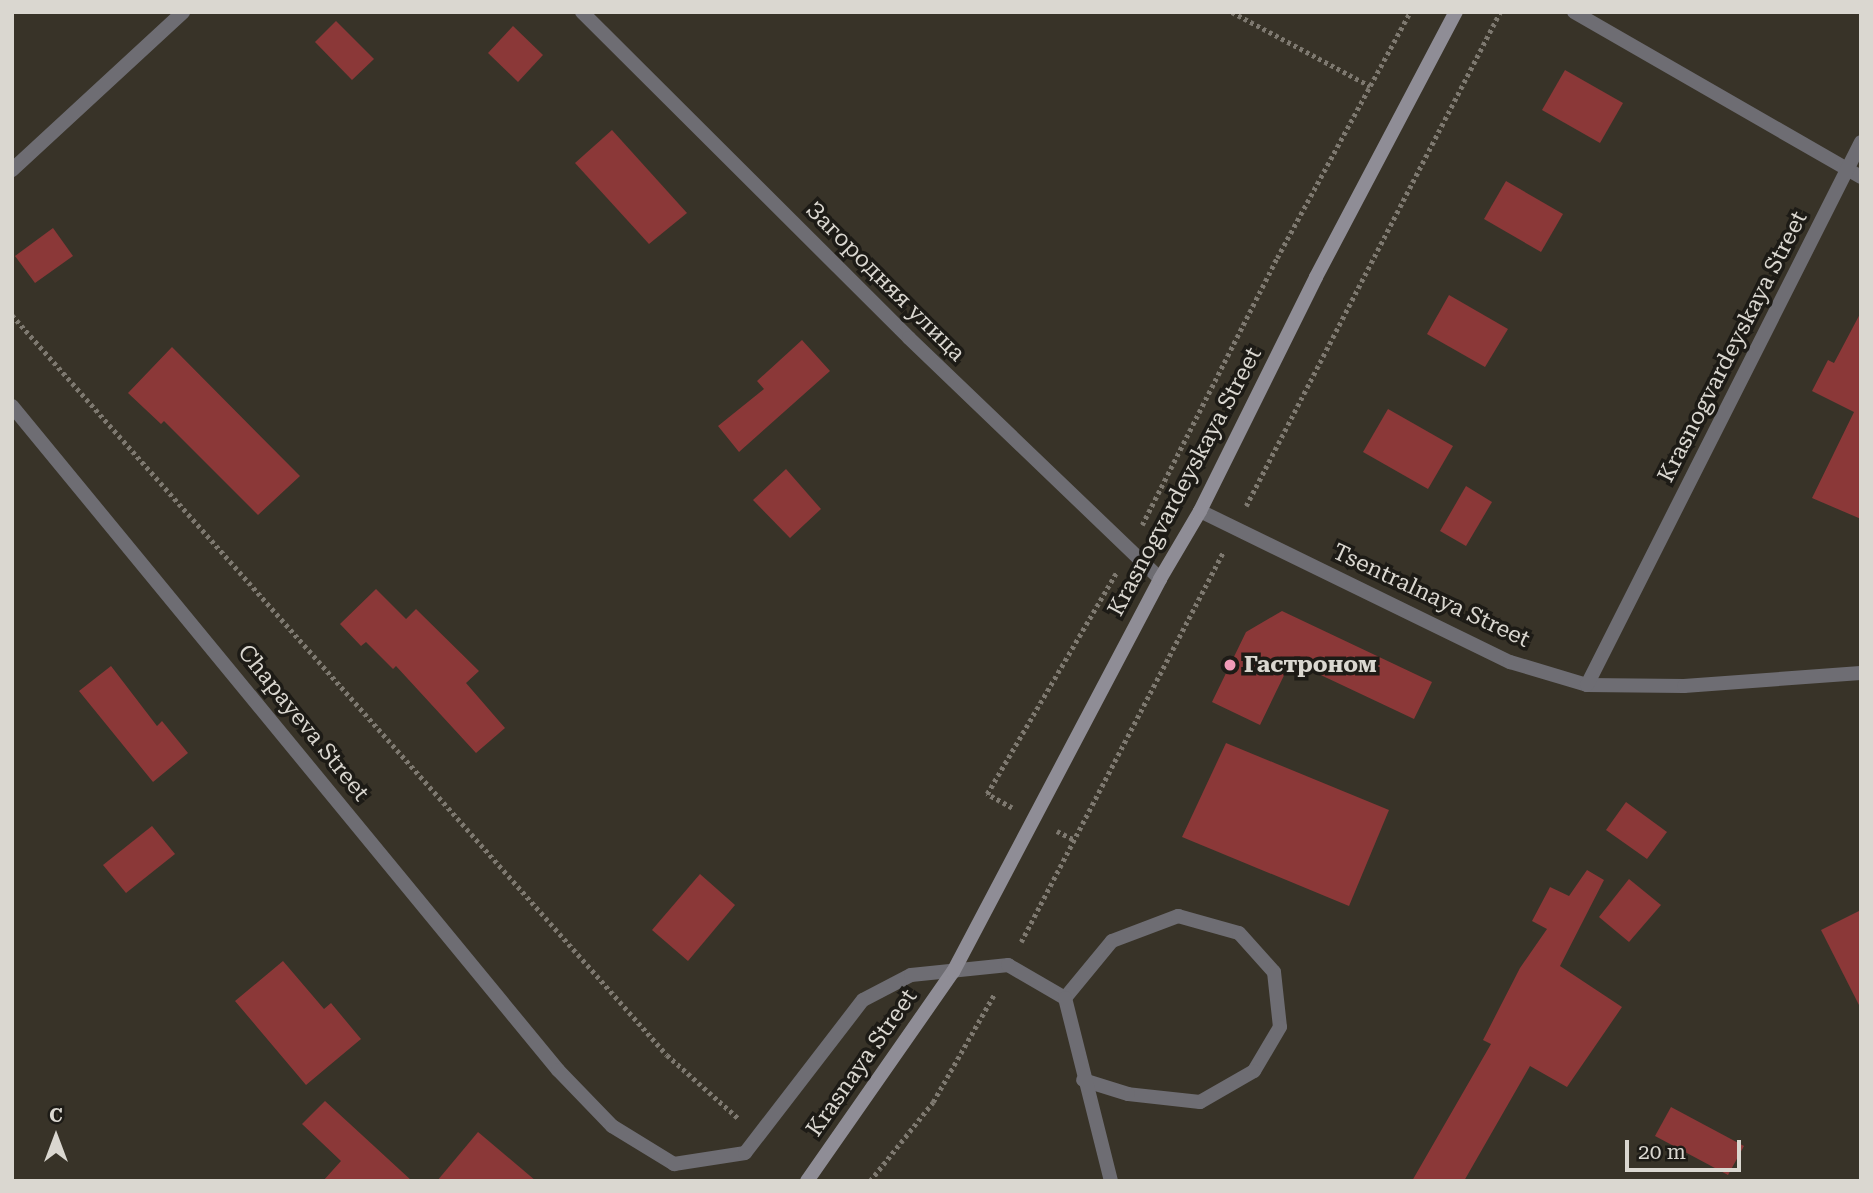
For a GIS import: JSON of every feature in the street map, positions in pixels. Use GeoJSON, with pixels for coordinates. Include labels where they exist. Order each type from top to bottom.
{"type":"FeatureCollection","features":[{"type":"Feature","properties":{"kind":"street"},"geometry":{"type":"LineString","coordinates":[[12,170],[183,12]]}},
{"type":"Feature","properties":{"kind":"street","name":"Загородняя улица"},"geometry":{"type":"LineString","coordinates":[[582,12],[909,338],[1160,579]]}},
{"type":"Feature","properties":{"kind":"street","name":"Krasnogvardeyskaya Street"},"geometry":{"type":"LineString","coordinates":[[953,972],[1160,579],[1200,511],[1316,277],[1457,12]]}},
{"type":"Feature","properties":{"kind":"street"},"geometry":{"type":"LineString","coordinates":[[1574,12],[1854,174]]}},
{"type":"Feature","properties":{"kind":"street","name":"Krasnogvardeyskaya Street"},"geometry":{"type":"LineString","coordinates":[[1587,685],[1854,174],[1861,142]]}},
{"type":"Feature","properties":{"kind":"street","name":"Chapayeva Street"},"geometry":{"type":"LineString","coordinates":[[12,406],[558,1070],[612,1126],[674,1164],[745,1153],[863,1000],[911,975],[1008,965]]}},
{"type":"Feature","properties":{"kind":"street","name":"Tsentralnaya Street"},"geometry":{"type":"LineString","coordinates":[[1200,511],[1510,662],[1587,685],[1684,686],[1861,673]]}},
{"type":"Feature","properties":{"kind":"street"},"geometry":{"type":"LineString","coordinates":[[1065,998],[1112,941],[1178,916],[1239,933],[1274,972],[1280,1027],[1254,1071],[1200,1102],[1128,1094],[1083,1080]]}},
{"type":"Feature","properties":{"kind":"street"},"geometry":{"type":"LineString","coordinates":[[1008,965],[1065,998],[1083,1080],[1111,1181]]}},
{"type":"Feature","properties":{"kind":"street","name":"Krasnaya Street"},"geometry":{"type":"LineString","coordinates":[[807,1181],[953,972]]}},
{"type":"Feature","properties":{"kind":"path"},"geometry":{"type":"LineString","coordinates":[[1231,12],[1370,86]]}},
{"type":"Feature","properties":{"kind":"path"},"geometry":{"type":"LineString","coordinates":[[1277,258],[1410,12]]}},
{"type":"Feature","properties":{"kind":"path"},"geometry":{"type":"LineString","coordinates":[[870,1181],[933,1102],[1008,965],[1500,12]]}},
{"type":"Feature","properties":{"kind":"path"},"geometry":{"type":"LineString","coordinates":[[12,315],[667,1055],[758,1136]]}},
{"type":"Feature","properties":{"kind":"building"},"geometry":{"type":"Polygon","coordinates":[[[336,21],[374,59],[352,80],[315,42],[336,21]]]}},
{"type":"Feature","properties":{"kind":"building"},"geometry":{"type":"Polygon","coordinates":[[[513,26],[543,55],[518,82],[488,53],[513,26]]]}},
{"type":"Feature","properties":{"kind":"building"},"geometry":{"type":"Polygon","coordinates":[[[1565,70],[1623,103],[1600,143],[1542,110],[1565,70]]]}},
{"type":"Feature","properties":{"kind":"building"},"geometry":{"type":"Polygon","coordinates":[[[612,130],[687,213],[649,244],[575,163],[612,130]]]}},
{"type":"Feature","properties":{"kind":"building"},"geometry":{"type":"Polygon","coordinates":[[[1506,181],[1563,214],[1541,252],[1484,219],[1506,181]]]}},
{"type":"Feature","properties":{"kind":"building"},"geometry":{"type":"Polygon","coordinates":[[[53,228],[73,256],[35,283],[15,256],[53,228]]]}},
{"type":"Feature","properties":{"kind":"building"},"geometry":{"type":"Polygon","coordinates":[[[1449,295],[1508,329],[1485,367],[1427,334],[1449,295]]]}},
{"type":"Feature","properties":{"kind":"building"},"geometry":{"type":"Polygon","coordinates":[[[1861,312],[1861,519],[1812,498],[1854,412],[1812,391],[1828,360],[1834,363],[1861,312]]]}},
{"type":"Feature","properties":{"kind":"building"},"geometry":{"type":"Polygon","coordinates":[[[802,340],[830,371],[739,452],[718,426],[764,389],[757,381],[802,340]]]}},
{"type":"Feature","properties":{"kind":"building"},"geometry":{"type":"Polygon","coordinates":[[[172,347],[300,476],[258,515],[164,421],[161,424],[128,393],[172,347]]]}},
{"type":"Feature","properties":{"kind":"building"},"geometry":{"type":"Polygon","coordinates":[[[1388,409],[1453,446],[1428,489],[1363,452],[1388,409]]]}},
{"type":"Feature","properties":{"kind":"building"},"geometry":{"type":"Polygon","coordinates":[[[786,469],[821,509],[790,538],[753,500],[786,469]]]}},
{"type":"Feature","properties":{"kind":"building"},"geometry":{"type":"Polygon","coordinates":[[[1466,486],[1492,502],[1466,546],[1440,531],[1466,486]]]}},
{"type":"Feature","properties":{"kind":"building"},"geometry":{"type":"Polygon","coordinates":[[[376,589],[406,619],[416,609],[479,671],[466,683],[505,728],[476,753],[396,666],[393,669],[366,642],[361,646],[340,624],[376,589]]]}},
{"type":"Feature","properties":{"kind":"building"},"geometry":{"type":"Polygon","coordinates":[[[1282,611],[1432,682],[1414,719],[1291,661],[1260,725],[1212,702],[1246,632],[1282,611]]]}},
{"type":"Feature","properties":{"kind":"building"},"geometry":{"type":"Polygon","coordinates":[[[111,666],[157,726],[162,721],[188,753],[153,782],[79,691],[111,666]]]}},
{"type":"Feature","properties":{"kind":"building"},"geometry":{"type":"Polygon","coordinates":[[[1226,743],[1389,810],[1349,906],[1182,837],[1226,743]]]}},
{"type":"Feature","properties":{"kind":"building"},"geometry":{"type":"Polygon","coordinates":[[[1626,802],[1667,832],[1647,859],[1606,830],[1626,802]]]}},
{"type":"Feature","properties":{"kind":"building"},"geometry":{"type":"Polygon","coordinates":[[[152,826],[175,854],[126,893],[103,865],[152,826]]]}},
{"type":"Feature","properties":{"kind":"building"},"geometry":{"type":"Polygon","coordinates":[[[1587,870],[1604,880],[1560,966],[1622,1007],[1567,1087],[1530,1066],[1464,1181],[1412,1181],[1491,1044],[1483,1040],[1520,968],[1547,929],[1532,921],[1550,887],[1569,896],[1587,870]]]}},
{"type":"Feature","properties":{"kind":"building"},"geometry":{"type":"Polygon","coordinates":[[[700,874],[735,905],[688,961],[652,930],[700,874]]]}},
{"type":"Feature","properties":{"kind":"building"},"geometry":{"type":"Polygon","coordinates":[[[1629,879],[1661,905],[1629,942],[1599,917],[1629,879]]]}},
{"type":"Feature","properties":{"kind":"building"},"geometry":{"type":"Polygon","coordinates":[[[1861,910],[1861,1009],[1821,930],[1861,910]]]}},
{"type":"Feature","properties":{"kind":"building"},"geometry":{"type":"Polygon","coordinates":[[[283,961],[324,1009],[331,1003],[361,1039],[306,1085],[235,1001],[283,961]]]}},
{"type":"Feature","properties":{"kind":"building"},"geometry":{"type":"Polygon","coordinates":[[[325,1101],[412,1181],[323,1181],[341,1161],[302,1124],[325,1101]]]}},
{"type":"Feature","properties":{"kind":"building"},"geometry":{"type":"Polygon","coordinates":[[[1671,1107],[1744,1146],[1728,1175],[1655,1136],[1671,1107]]]}},
{"type":"Feature","properties":{"kind":"building"},"geometry":{"type":"Polygon","coordinates":[[[478,1132],[536,1181],[437,1181],[478,1132]]]}},
{"type":"Feature","properties":{"kind":"place","name":"Гастроном"},"geometry":{"type":"Point","coordinates":[1230,665]}}]}
